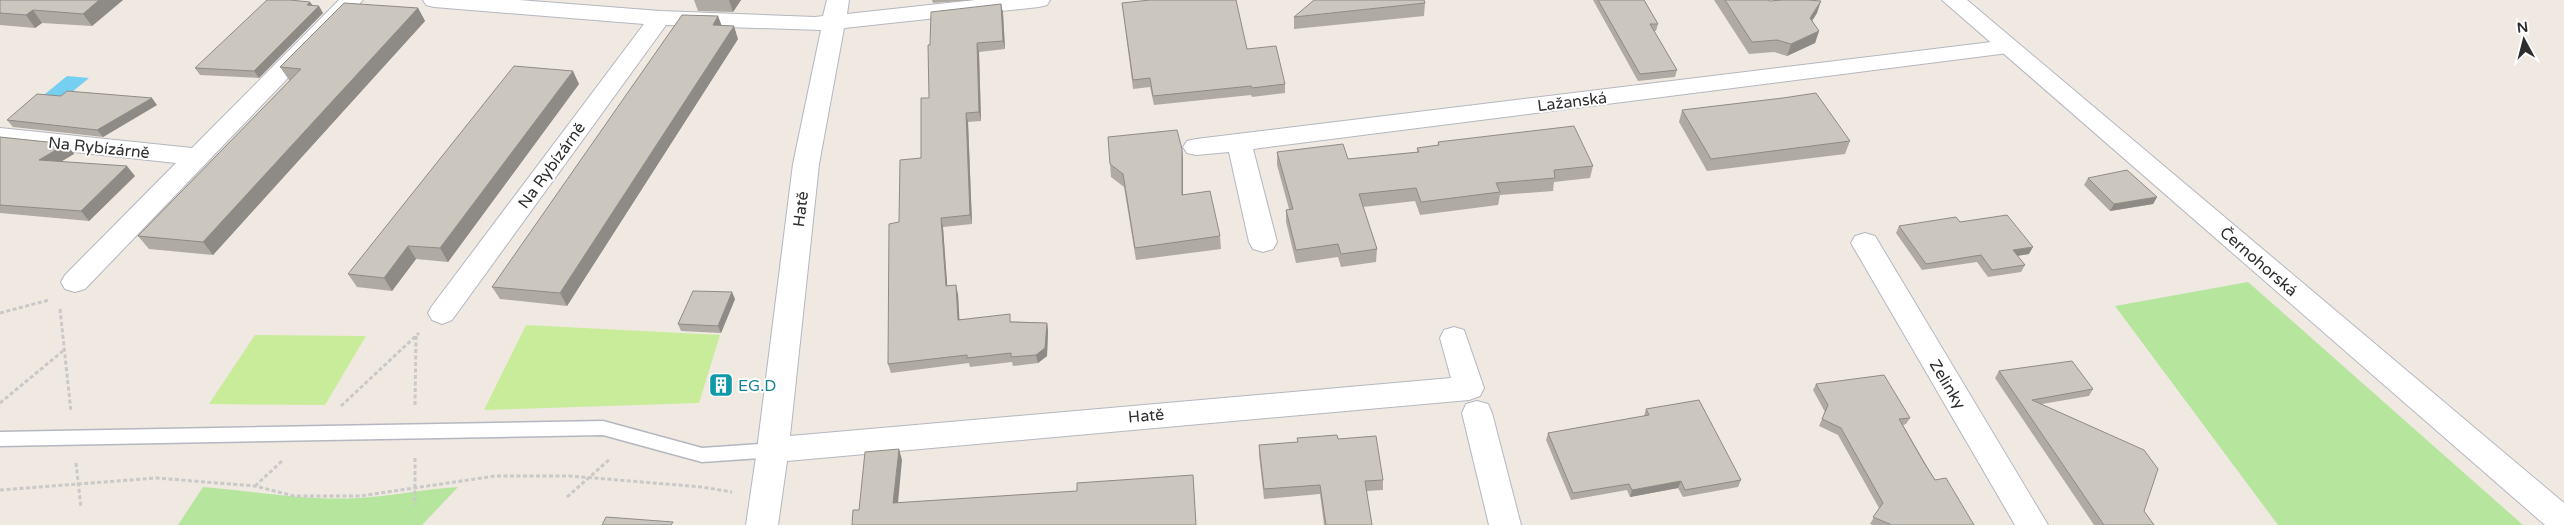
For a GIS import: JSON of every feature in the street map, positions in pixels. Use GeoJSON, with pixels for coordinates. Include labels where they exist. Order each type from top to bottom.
{"type":"FeatureCollection","features":[{"type":"Feature","properties":{"kind":"street"},"geometry":{"type":"LineString","coordinates":[[67,290],[352,0]]}},
{"type":"Feature","properties":{"kind":"street"},"geometry":{"type":"LineString","coordinates":[[434,0],[660,18],[815,24],[835,11],[1040,0]]}},
{"type":"Feature","properties":{"kind":"street","name":"Černohorská"},"geometry":{"type":"LineString","coordinates":[[1953,0],[2564,522]]}},
{"type":"Feature","properties":{"kind":"street","name":"Hatě"},"geometry":{"type":"LineString","coordinates":[[764,510],[773,450],[806,164],[835,11]]}},
{"type":"Feature","properties":{"kind":"street","name":"Na Rybízárně"},"geometry":{"type":"LineString","coordinates":[[442,312],[660,18]]}},
{"type":"Feature","properties":{"kind":"street","name":"Lažanská"},"geometry":{"type":"LineString","coordinates":[[1196,147],[2008,47]]}},
{"type":"Feature","properties":{"kind":"street","name":"Na Rybízárně"},"geometry":{"type":"LineString","coordinates":[[0,136],[197,158]]}},
{"type":"Feature","properties":{"kind":"street"},"geometry":{"type":"LineString","coordinates":[[1239,142],[1264,242]]}},
{"type":"Feature","properties":{"kind":"street","name":"Zelinky"},"geometry":{"type":"LineString","coordinates":[[1865,243],[2032,525]]}},
{"type":"Feature","properties":{"kind":"street","name":"Hatě"},"geometry":{"type":"LineString","coordinates":[[773,450],[1469,388],[1454,338]]}},
{"type":"Feature","properties":{"kind":"street"},"geometry":{"type":"LineString","coordinates":[[1477,413],[1504,525]]}},
{"type":"Feature","properties":{"kind":"lane"},"geometry":{"type":"LineString","coordinates":[[0,439],[603,428],[702,455],[773,450]]}},
{"type":"Feature","properties":{"kind":"path"},"geometry":{"type":"LineString","coordinates":[[0,312],[67,290],[64,350],[80,508]]}},
{"type":"Feature","properties":{"kind":"path"},"geometry":{"type":"LineString","coordinates":[[256,486],[442,312]]}},
{"type":"Feature","properties":{"kind":"path"},"geometry":{"type":"LineString","coordinates":[[415,405],[416,336]]}},
{"type":"Feature","properties":{"kind":"path"},"geometry":{"type":"LineString","coordinates":[[0,403],[64,350]]}},
{"type":"Feature","properties":{"kind":"path"},"geometry":{"type":"LineString","coordinates":[[415,432],[415,505]]}},
{"type":"Feature","properties":{"kind":"path"},"geometry":{"type":"LineString","coordinates":[[567,497],[634,437]]}},
{"type":"Feature","properties":{"kind":"path"},"geometry":{"type":"LineString","coordinates":[[0,490],[156,478],[256,486],[294,496],[360,496],[495,476],[570,476],[702,487],[764,510]]}},
{"type":"Feature","properties":{"kind":"green space"},"geometry":{"type":"Polygon","coordinates":[[[2248,282],[2523,525],[2278,525],[2115,306],[2248,282]]]}},
{"type":"Feature","properties":{"kind":"green space"},"geometry":{"type":"Polygon","coordinates":[[[526,325],[720,335],[699,403],[484,410],[526,325]]]}},
{"type":"Feature","properties":{"kind":"green space"},"geometry":{"type":"Polygon","coordinates":[[[255,335],[366,336],[325,405],[209,404],[255,335]]]}},
{"type":"Feature","properties":{"kind":"green space"},"geometry":{"type":"Polygon","coordinates":[[[203,487],[339,499],[458,487],[422,525],[178,525],[203,487]]]}},
{"type":"Feature","properties":{"kind":"water"},"geometry":{"type":"Polygon","coordinates":[[[67,76],[89,78],[61,101],[39,99],[67,76]]]}},
{"type":"Feature","properties":{"kind":"building"},"geometry":{"type":"Polygon","coordinates":[[[0,0],[99,0],[83,14],[33,10],[26,15],[0,13],[0,0]]]}},
{"type":"Feature","properties":{"kind":"building"},"geometry":{"type":"Polygon","coordinates":[[[267,0],[310,2],[307,5],[319,6],[254,71],[195,68],[267,0]]]}},
{"type":"Feature","properties":{"kind":"building"},"geometry":{"type":"Polygon","coordinates":[[[1150,0],[1236,0],[1247,49],[1276,46],[1285,84],[1153,96],[1150,78],[1133,80],[1122,3],[1150,0]]]}},
{"type":"Feature","properties":{"kind":"building"},"geometry":{"type":"Polygon","coordinates":[[[1314,0],[1424,0],[1425,3],[1294,17],[1314,0]]]}},
{"type":"Feature","properties":{"kind":"building"},"geometry":{"type":"Polygon","coordinates":[[[1598,0],[1644,0],[1658,24],[1650,24],[1677,70],[1640,74],[1598,0]]]}},
{"type":"Feature","properties":{"kind":"building"},"geometry":{"type":"Polygon","coordinates":[[[1725,0],[1821,1],[1810,18],[1819,31],[1791,44],[1777,40],[1752,42],[1725,0]]]}},
{"type":"Feature","properties":{"kind":"building"},"geometry":{"type":"Polygon","coordinates":[[[344,3],[418,8],[203,242],[138,236],[301,69],[280,67],[344,3]]]}},
{"type":"Feature","properties":{"kind":"building"},"geometry":{"type":"Polygon","coordinates":[[[1001,4],[1003,41],[977,43],[979,112],[966,113],[970,215],[941,218],[946,286],[956,285],[958,320],[1010,314],[1010,322],[1047,323],[1045,348],[1036,355],[1011,357],[1011,353],[967,358],[967,355],[888,364],[889,224],[899,222],[900,160],[921,158],[921,98],[929,98],[928,45],[930,45],[931,12],[1001,4]]]}},
{"type":"Feature","properties":{"kind":"building"},"geometry":{"type":"Polygon","coordinates":[[[682,15],[718,16],[713,25],[734,26],[560,293],[492,287],[682,15]]]}},
{"type":"Feature","properties":{"kind":"building"},"geometry":{"type":"Polygon","coordinates":[[[514,66],[573,71],[440,248],[408,246],[384,278],[348,274],[514,66]]]}},
{"type":"Feature","properties":{"kind":"building"},"geometry":{"type":"Polygon","coordinates":[[[67,91],[152,98],[97,130],[7,120],[37,94],[61,96],[67,91]]]}},
{"type":"Feature","properties":{"kind":"building"},"geometry":{"type":"Polygon","coordinates":[[[1816,93],[1850,141],[1711,159],[1682,110],[1783,98],[1816,93]]]}},
{"type":"Feature","properties":{"kind":"building"},"geometry":{"type":"Polygon","coordinates":[[[1574,126],[1593,166],[1554,170],[1555,178],[1496,183],[1500,192],[1421,202],[1416,188],[1359,194],[1377,249],[1341,254],[1338,244],[1296,250],[1286,210],[1293,209],[1277,152],[1343,144],[1348,159],[1419,152],[1417,148],[1439,145],[1438,142],[1574,126]]]}},
{"type":"Feature","properties":{"kind":"building"},"geometry":{"type":"Polygon","coordinates":[[[1177,130],[1182,149],[1182,195],[1210,191],[1220,236],[1135,248],[1123,174],[1110,164],[1108,137],[1177,130]]]}},
{"type":"Feature","properties":{"kind":"building"},"geometry":{"type":"Polygon","coordinates":[[[0,137],[66,144],[39,160],[127,166],[81,211],[0,205],[0,137]]]}},
{"type":"Feature","properties":{"kind":"building"},"geometry":{"type":"Polygon","coordinates":[[[2127,170],[2157,197],[2114,204],[2088,178],[2127,170]]]}},
{"type":"Feature","properties":{"kind":"building"},"geometry":{"type":"Polygon","coordinates":[[[2007,215],[2033,247],[2013,250],[2025,265],[1992,270],[1981,255],[1926,264],[1899,226],[1956,217],[1960,222],[2007,215]]]}},
{"type":"Feature","properties":{"kind":"building"},"geometry":{"type":"Polygon","coordinates":[[[693,291],[732,292],[718,326],[678,324],[693,291]]]}},
{"type":"Feature","properties":{"kind":"building"},"geometry":{"type":"Polygon","coordinates":[[[2072,361],[2093,389],[2032,400],[2144,450],[2158,469],[2144,511],[2154,525],[2104,525],[1999,371],[2072,361]]]}},
{"type":"Feature","properties":{"kind":"building"},"geometry":{"type":"Polygon","coordinates":[[[1884,375],[1910,418],[1899,419],[1923,461],[1935,480],[1946,478],[1974,525],[1892,525],[1873,517],[1883,503],[1841,428],[1822,419],[1828,405],[1816,384],[1884,375]]]}},
{"type":"Feature","properties":{"kind":"building"},"geometry":{"type":"Polygon","coordinates":[[[1699,400],[1741,480],[1685,490],[1681,481],[1632,490],[1629,484],[1573,493],[1548,433],[1649,415],[1646,409],[1699,400]]]}},
{"type":"Feature","properties":{"kind":"building"},"geometry":{"type":"Polygon","coordinates":[[[1337,435],[1338,439],[1376,436],[1383,480],[1365,481],[1372,525],[1326,525],[1320,485],[1264,489],[1259,445],[1298,442],[1297,438],[1337,435]]]}},
{"type":"Feature","properties":{"kind":"building"},"geometry":{"type":"Polygon","coordinates":[[[899,449],[893,503],[1077,491],[1077,483],[1193,475],[1196,525],[852,525],[853,510],[859,510],[865,452],[899,449]]]}},
{"type":"Feature","properties":{"kind":"building"},"geometry":{"type":"Polygon","coordinates":[[[606,517],[673,522],[671,525],[602,525],[606,517]]]}},
{"type":"Feature","properties":{"kind":"place","name":"EG.D"},"geometry":{"type":"Point","coordinates":[721,385]}}]}
